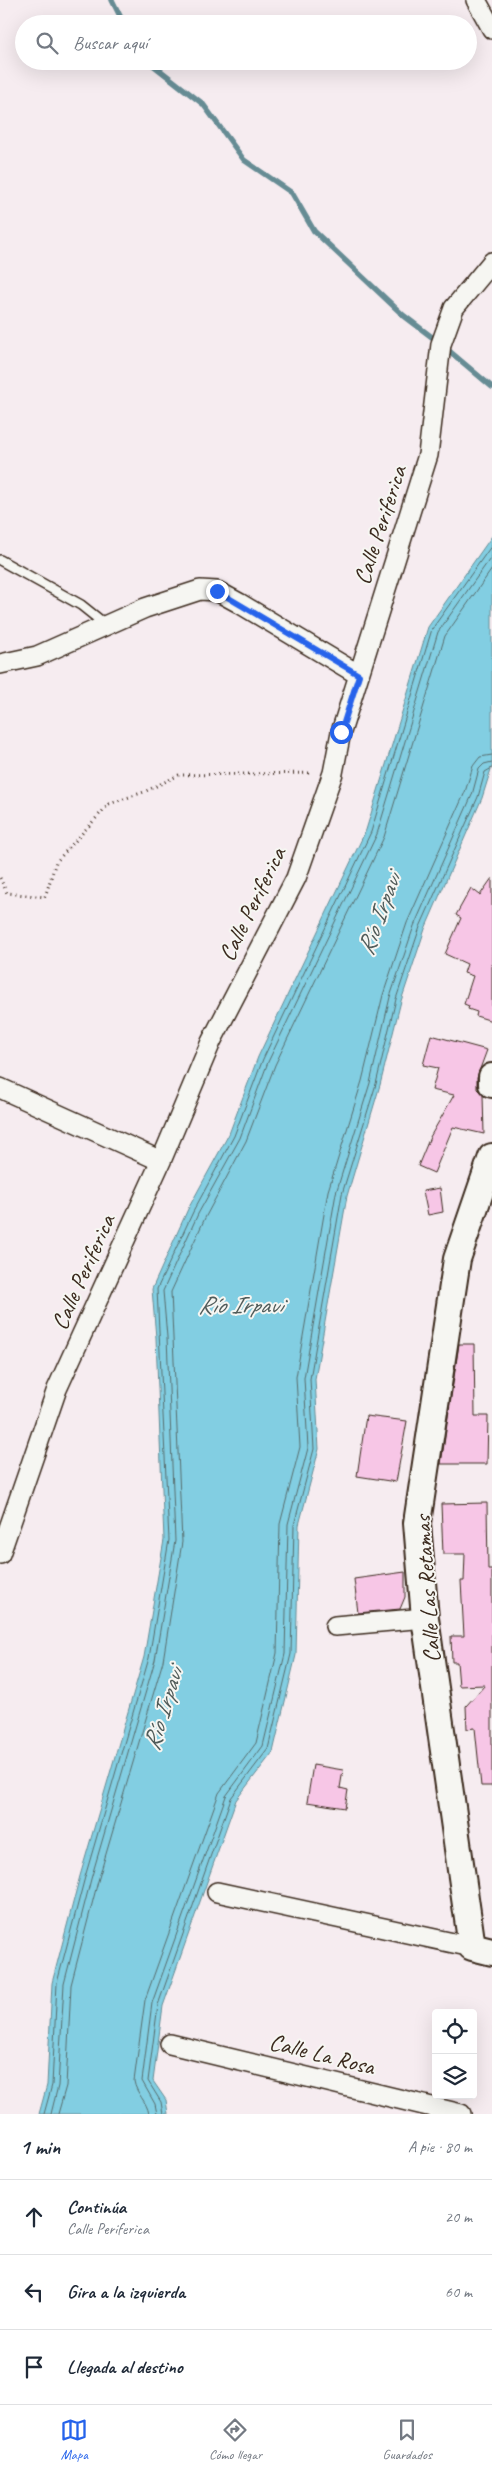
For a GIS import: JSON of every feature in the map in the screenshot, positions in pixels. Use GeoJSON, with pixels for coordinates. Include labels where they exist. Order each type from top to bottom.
{"type":"FeatureCollection","features":[{"type":"Feature","properties":{"kind":"street"},"geometry":{"type":"LineString","coordinates":[[476,0],[492,29]]}},
{"type":"Feature","properties":{"kind":"street","name":"Calle Periferica"},"geometry":{"type":"LineString","coordinates":[[0,1554],[7,1506],[57,1389],[161,1161],[211,1042],[296,878],[334,773],[341,732],[428,455],[441,344],[454,308],[492,262]]}},
{"type":"Feature","properties":{"kind":"street"},"geometry":{"type":"LineString","coordinates":[[0,664],[37,656],[106,625],[189,592],[217,591],[359,675]]}},
{"type":"Feature","properties":{"kind":"street"},"geometry":{"type":"LineString","coordinates":[[492,1077],[492,1084]]}},
{"type":"Feature","properties":{"kind":"street"},"geometry":{"type":"LineString","coordinates":[[0,1088],[161,1161]]}},
{"type":"Feature","properties":{"kind":"street","name":"Calle Las Retamas"},"geometry":{"type":"LineString","coordinates":[[482,1950],[425,1618],[417,1523],[457,1259],[492,1157]]}},
{"type":"Feature","properties":{"kind":"street"},"geometry":{"type":"LineString","coordinates":[[335,1626],[425,1618]]}},
{"type":"Feature","properties":{"kind":"street"},"geometry":{"type":"LineString","coordinates":[[217,1892],[482,1950]]}},
{"type":"Feature","properties":{"kind":"street","name":"Calle La Rosa"},"geometry":{"type":"LineString","coordinates":[[170,2044],[461,2114]]}},
{"type":"Feature","properties":{"kind":"lane"},"geometry":{"type":"LineString","coordinates":[[0,560],[82,605],[106,625]]}},
{"type":"Feature","properties":{"kind":"path"},"geometry":{"type":"LineString","coordinates":[[0,878],[7,893],[45,897],[56,862],[109,804],[144,792],[179,775],[334,773]]}},
{"type":"Feature","properties":{"kind":"water","name":"Río Irpavi"},"geometry":{"type":"Polygon","coordinates":[[[492,536],[492,766],[482,798],[425,929],[401,1001],[380,1085],[347,1196],[315,1379],[319,1449],[299,1525],[296,1655],[273,1752],[236,1800],[163,2006],[153,2081],[166,2100],[168,2114],[39,2114],[47,2085],[52,1983],[80,1876],[144,1657],[164,1540],[156,1338],[152,1289],[188,1209],[229,1134],[258,1057],[366,830],[428,627],[492,536]]]}},
{"type":"Feature","properties":{"kind":"building"},"geometry":{"type":"Polygon","coordinates":[[[492,878],[492,1021],[476,1016],[477,1012],[468,1009],[469,1006],[464,1004],[473,976],[464,973],[467,964],[445,954],[461,918],[456,915],[471,888],[480,895],[492,878]]]}},
{"type":"Feature","properties":{"kind":"building"},"geometry":{"type":"Polygon","coordinates":[[[431,1035],[487,1050],[477,1077],[477,1089],[483,1095],[484,1134],[453,1127],[434,1173],[418,1166],[430,1137],[454,1095],[432,1090],[438,1068],[423,1065],[431,1035]]]}},
{"type":"Feature","properties":{"kind":"building"},"geometry":{"type":"Polygon","coordinates":[[[440,1188],[443,1212],[428,1215],[423,1191],[440,1188]]]}},
{"type":"Feature","properties":{"kind":"building"},"geometry":{"type":"Polygon","coordinates":[[[459,1344],[474,1344],[475,1416],[488,1416],[487,1464],[441,1464],[459,1344]]]}},
{"type":"Feature","properties":{"kind":"building"},"geometry":{"type":"Polygon","coordinates":[[[366,1416],[407,1421],[396,1482],[357,1476],[366,1416]]]}},
{"type":"Feature","properties":{"kind":"building"},"geometry":{"type":"Polygon","coordinates":[[[487,1503],[488,1569],[492,1569],[492,1786],[481,1786],[475,1728],[467,1729],[466,1706],[485,1685],[459,1686],[457,1662],[452,1662],[451,1636],[464,1636],[461,1581],[464,1581],[465,1554],[443,1554],[441,1504],[487,1503]]]}},
{"type":"Feature","properties":{"kind":"building"},"geometry":{"type":"Polygon","coordinates":[[[405,1572],[405,1597],[400,1609],[358,1613],[354,1579],[405,1572]]]}},
{"type":"Feature","properties":{"kind":"building"},"geometry":{"type":"Polygon","coordinates":[[[313,1765],[343,1770],[340,1788],[348,1790],[345,1808],[307,1802],[313,1765]]]}},
{"type":"Feature","properties":{"kind":"waterway"},"geometry":{"type":"LineString","coordinates":[[112,0],[120,15]]}},
{"type":"Feature","properties":{"kind":"waterway"},"geometry":{"type":"LineString","coordinates":[[160,70],[203,104],[244,160],[292,193],[314,231],[403,315],[492,387]]}},
{"type":"Feature","properties":{"kind":"route"},"geometry":{"type":"LineString","coordinates":[[217,591],[359,675],[341,732]]}}]}
